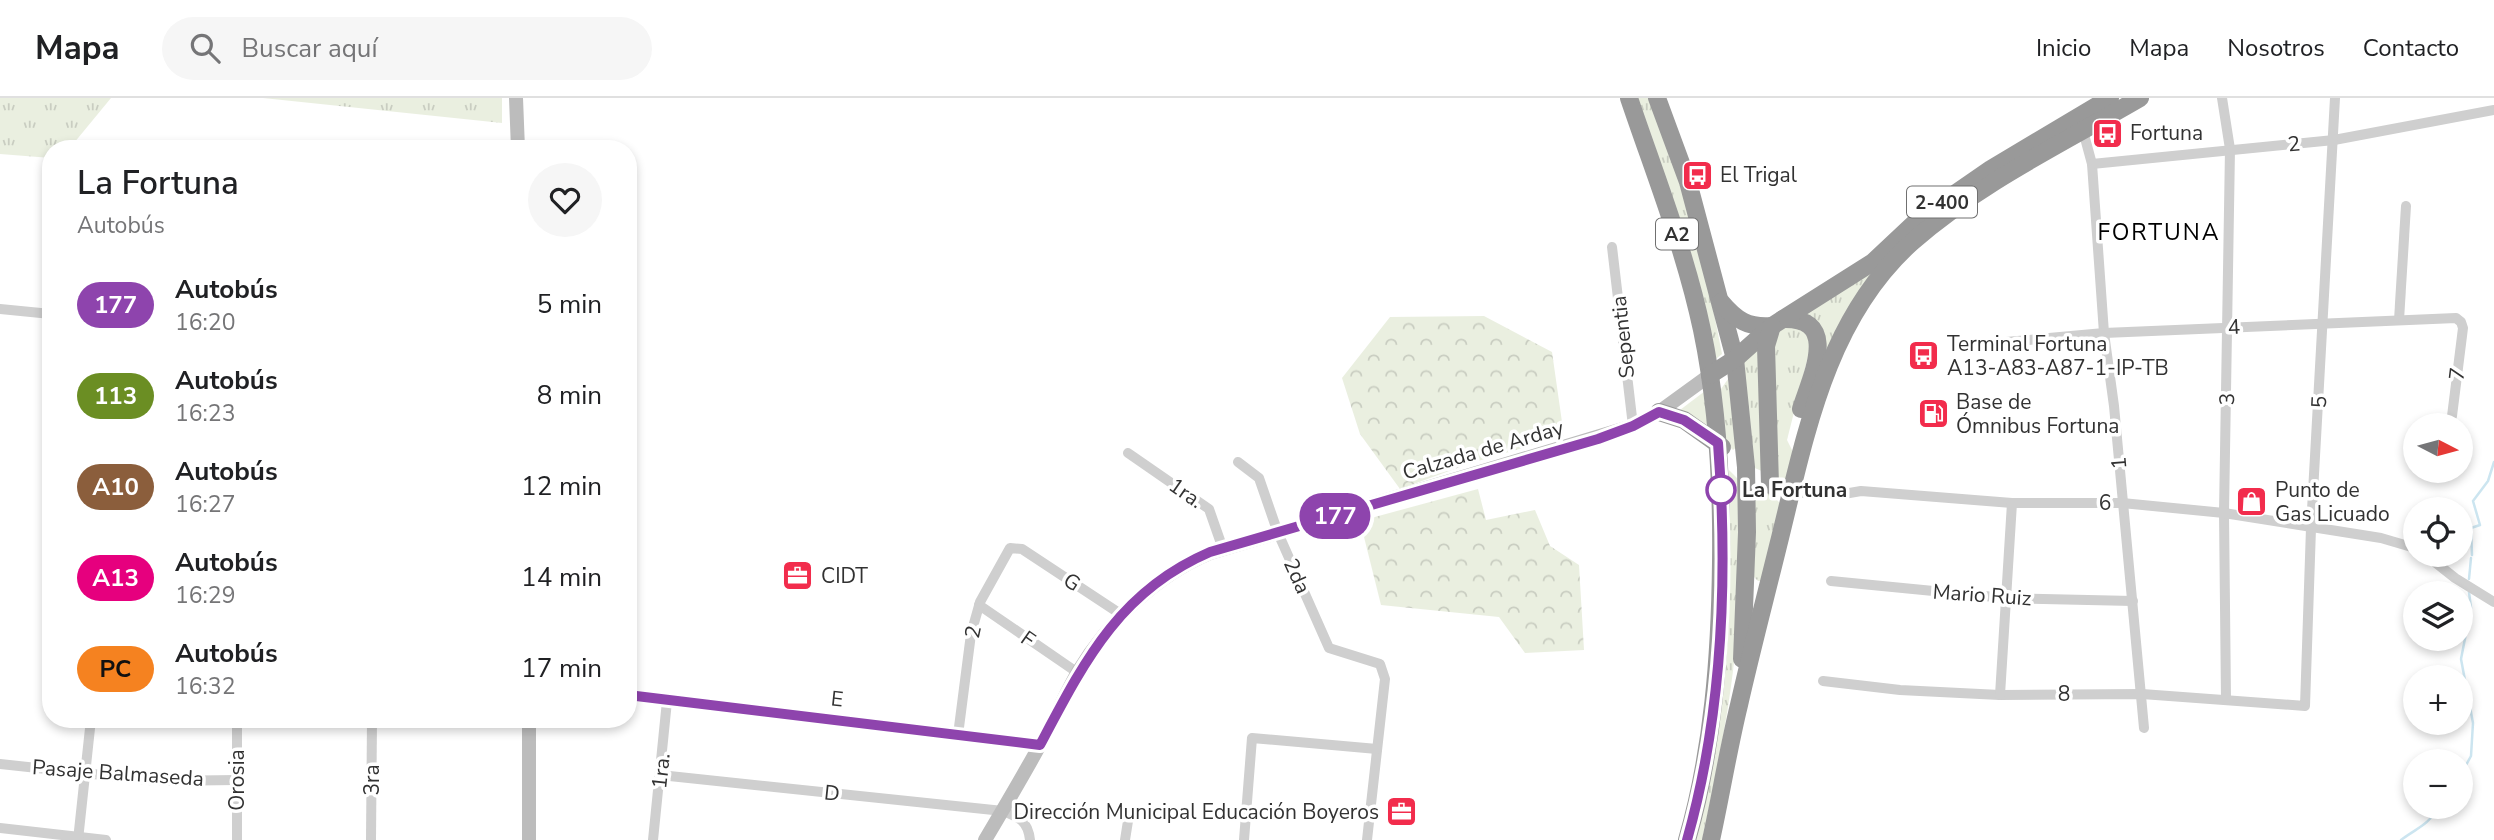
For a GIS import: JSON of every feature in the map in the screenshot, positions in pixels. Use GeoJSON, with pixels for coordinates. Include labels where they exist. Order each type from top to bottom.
{"type":"FeatureCollection","features":[{"type":"Feature","properties":{"kind":"highway","name":"A2"},"geometry":{"type":"LineString","coordinates":[[1629,98],[1679,241],[1702,330],[1718,443],[1721,492],[1720,619],[1710,725],[1687,840]]}},
{"type":"Feature","properties":{"kind":"highway","name":"A2"},"geometry":{"type":"LineString","coordinates":[[1657,98],[1688,182],[1735,359],[1746,467],[1745,618],[1738,708],[1711,840]]}},
{"type":"Feature","properties":{"kind":"highway","name":"2-400"},"geometry":{"type":"LineString","coordinates":[[1738,708],[1812,412],[1844,330],[1886,270],[1911,243],[1949,213],[2080,124],[2110,98]]}},
{"type":"Feature","properties":{"kind":"highway","name":"2-400"},"geometry":{"type":"LineString","coordinates":[[1714,412],[1717,390],[1735,359],[1777,323],[1873,262],[1922,216],[1991,169],[2080,124],[2140,98]]}},
{"type":"Feature","properties":{"kind":"highway"},"geometry":{"type":"LineString","coordinates":[[1719,299],[1740,321],[1752,326],[1797,318],[1806,321],[1815,331],[1818,353],[1798,425],[1801,454]]}},
{"type":"Feature","properties":{"kind":"highway"},"geometry":{"type":"LineString","coordinates":[[1770,485],[1766,346],[1777,323]]}},
{"type":"Feature","properties":{"kind":"highway"},"geometry":{"type":"LineString","coordinates":[[1710,374],[1735,359]]}},
{"type":"Feature","properties":{"kind":"highway"},"geometry":{"type":"LineString","coordinates":[[1659,412],[1684,420],[1718,443],[1770,485],[1792,492]]}},
{"type":"Feature","properties":{"kind":"street"},"geometry":{"type":"LineString","coordinates":[[516,98],[518,140]]}},
{"type":"Feature","properties":{"kind":"street","name":"3"},"geometry":{"type":"LineString","coordinates":[[2222,98],[2230,149],[2224,513],[2226,700]]}},
{"type":"Feature","properties":{"kind":"street","name":"5"},"geometry":{"type":"LineString","coordinates":[[2305,706],[2311,528],[2335,98]]}},
{"type":"Feature","properties":{"kind":"street","name":"2"},"geometry":{"type":"LineString","coordinates":[[2092,164],[2334,140],[2494,110]]}},
{"type":"Feature","properties":{"kind":"street","name":"1"},"geometry":{"type":"LineString","coordinates":[[2080,124],[2092,164],[2104,333],[2114,406],[2144,728]]}},
{"type":"Feature","properties":{"kind":"street"},"geometry":{"type":"LineString","coordinates":[[2399,320],[2406,206]]}},
{"type":"Feature","properties":{"kind":"street","name":"Sepentia"},"geometry":{"type":"LineString","coordinates":[[1612,247],[1633,426]]}},
{"type":"Feature","properties":{"kind":"street"},"geometry":{"type":"LineString","coordinates":[[0,309],[42,313]]}},
{"type":"Feature","properties":{"kind":"street","name":"4"},"geometry":{"type":"LineString","coordinates":[[2006,342],[2104,333],[2323,322],[2456,318],[2461,322]]}},
{"type":"Feature","properties":{"kind":"street","name":"7"},"geometry":{"type":"LineString","coordinates":[[2452,413],[2463,328],[2461,322]]}},
{"type":"Feature","properties":{"kind":"street","name":"Calzada de Arday"},"geometry":{"type":"LineString","coordinates":[[985,840],[1078,673],[1101,638],[1134,602],[1188,562],[1223,549],[1633,426],[1659,412],[1710,374]]}},
{"type":"Feature","properties":{"kind":"street","name":"1ra."},"geometry":{"type":"LineString","coordinates":[[1128,453],[1209,509],[1223,549]]}},
{"type":"Feature","properties":{"kind":"street","name":"2da"},"geometry":{"type":"LineString","coordinates":[[1238,462],[1259,478],[1278,533],[1329,648],[1380,664],[1385,679],[1377,749]]}},
{"type":"Feature","properties":{"kind":"street","name":"6"},"geometry":{"type":"LineString","coordinates":[[1792,492],[1838,495],[1861,491],[2012,503],[2122,503],[2224,513],[2381,538],[2403,544]]}},
{"type":"Feature","properties":{"kind":"street"},"geometry":{"type":"LineString","coordinates":[[2000,695],[2012,503]]}},
{"type":"Feature","properties":{"kind":"street","name":"2"},"geometry":{"type":"LineString","coordinates":[[958,735],[971,634],[979,605],[1007,551],[1022,549]]}},
{"type":"Feature","properties":{"kind":"street","name":"G"},"geometry":{"type":"LineString","coordinates":[[1022,549],[1122,615]]}},
{"type":"Feature","properties":{"kind":"street"},"geometry":{"type":"LineString","coordinates":[[2441,567],[2494,602]]}},
{"type":"Feature","properties":{"kind":"street","name":"Mario Ruiz"},"geometry":{"type":"LineString","coordinates":[[1831,581],[2006,598],[2133,601]]}},
{"type":"Feature","properties":{"kind":"street","name":"F"},"geometry":{"type":"LineString","coordinates":[[979,605],[1078,673]]}},
{"type":"Feature","properties":{"kind":"street","name":"8"},"geometry":{"type":"LineString","coordinates":[[1823,681],[1900,690],[2000,695],[2142,694],[2305,706]]}},
{"type":"Feature","properties":{"kind":"street","name":"E"},"geometry":{"type":"LineString","coordinates":[[637,696],[1040,745]]}},
{"type":"Feature","properties":{"kind":"street","name":"1ra."},"geometry":{"type":"LineString","coordinates":[[653,840],[667,701]]}},
{"type":"Feature","properties":{"kind":"street"},"geometry":{"type":"LineString","coordinates":[[78,839],[91,728]]}},
{"type":"Feature","properties":{"kind":"street","name":"Orosia"},"geometry":{"type":"LineString","coordinates":[[237,728],[237,840]]}},
{"type":"Feature","properties":{"kind":"street","name":"3ra"},"geometry":{"type":"LineString","coordinates":[[372,728],[372,840]]}},
{"type":"Feature","properties":{"kind":"street"},"geometry":{"type":"LineString","coordinates":[[529,728],[529,840]]}},
{"type":"Feature","properties":{"kind":"street"},"geometry":{"type":"LineString","coordinates":[[1244,840],[1252,738],[1377,749],[1367,840]]}},
{"type":"Feature","properties":{"kind":"street","name":"Pasaje Balmaseda"},"geometry":{"type":"LineString","coordinates":[[0,764],[158,781],[237,780]]}},
{"type":"Feature","properties":{"kind":"street","name":"D"},"geometry":{"type":"LineString","coordinates":[[660,775],[1003,811]]}},
{"type":"Feature","properties":{"kind":"street"},"geometry":{"type":"LineString","coordinates":[[1003,811],[1026,823],[1030,840]]}},
{"type":"Feature","properties":{"kind":"street"},"geometry":{"type":"LineString","coordinates":[[1125,840],[1128,821]]}},
{"type":"Feature","properties":{"kind":"street"},"geometry":{"type":"LineString","coordinates":[[0,828],[78,839],[106,840]]}},
{"type":"Feature","properties":{"kind":"green space"},"geometry":{"type":"Polygon","coordinates":[[[0,98],[111,98],[76,140],[42,140],[42,157],[0,154],[0,98]]]}},
{"type":"Feature","properties":{"kind":"green space"},"geometry":{"type":"Polygon","coordinates":[[[263,98],[502,98],[502,123],[263,98]]]}},
{"type":"Feature","properties":{"kind":"green space"},"geometry":{"type":"Polygon","coordinates":[[[1634,98],[1651,98],[1667,141],[1706,273],[1722,354],[1711,363],[1634,98]]]}},
{"type":"Feature","properties":{"kind":"green space"},"geometry":{"type":"Polygon","coordinates":[[[1933,219],[1820,367],[1802,312],[1933,219]]]}},
{"type":"Feature","properties":{"kind":"green space"},"geometry":{"type":"Polygon","coordinates":[[[1484,316],[1552,352],[1564,436],[1471,463],[1400,489],[1360,434],[1342,378],[1390,317],[1484,316]]]}},
{"type":"Feature","properties":{"kind":"green space"},"geometry":{"type":"Polygon","coordinates":[[[1782,327],[1800,327],[1812,341],[1787,440],[1795,456],[1785,486],[1776,483],[1771,343],[1782,327]]]}},
{"type":"Feature","properties":{"kind":"green space"},"geometry":{"type":"Polygon","coordinates":[[[1759,346],[1764,472],[1750,466],[1738,367],[1759,346]]]}},
{"type":"Feature","properties":{"kind":"green space"},"geometry":{"type":"Polygon","coordinates":[[[1728,379],[1737,447],[1733,450],[1725,442],[1721,395],[1721,389],[1728,379]]]}},
{"type":"Feature","properties":{"kind":"green space"},"geometry":{"type":"Polygon","coordinates":[[[1705,391],[1711,435],[1680,410],[1705,391]]]}},
{"type":"Feature","properties":{"kind":"green space"},"geometry":{"type":"Polygon","coordinates":[[[1729,470],[1739,480],[1736,647],[1708,813],[1702,840],[1694,840],[1729,470]]]}},
{"type":"Feature","properties":{"kind":"green space"},"geometry":{"type":"Polygon","coordinates":[[[1753,482],[1763,487],[1782,505],[1762,581],[1753,576],[1753,482]]]}},
{"type":"Feature","properties":{"kind":"green space"},"geometry":{"type":"Polygon","coordinates":[[[1478,489],[1486,520],[1535,510],[1550,546],[1579,565],[1584,650],[1525,653],[1499,617],[1381,605],[1360,521],[1478,489]]]}},
{"type":"Feature","properties":{"kind":"waterway"},"geometry":{"type":"LineString","coordinates":[[2473,501],[2488,481],[2494,462]]}},
{"type":"Feature","properties":{"kind":"waterway"},"geometry":{"type":"LineString","coordinates":[[2473,501],[2480,525],[2473,527]]}},
{"type":"Feature","properties":{"kind":"waterway"},"geometry":{"type":"LineString","coordinates":[[2469,579],[2470,567]]}},
{"type":"Feature","properties":{"kind":"waterway"},"geometry":{"type":"LineString","coordinates":[[2463,651],[2461,659],[2473,723],[2471,749]]}},
{"type":"Feature","properties":{"kind":"waterway"},"geometry":{"type":"LineString","coordinates":[[2401,840],[2429,819]]}},
{"type":"Feature","properties":{"kind":"bus line","name":"177"},"geometry":{"type":"LineString","coordinates":[[637,696],[1040,745],[1078,673],[1101,638],[1134,602],[1188,562],[1210,552],[1598,439],[1633,426],[1659,412],[1684,420],[1718,443],[1721,492],[1720,619],[1714,699],[1704,765],[1687,840]]}},
{"type":"Feature","properties":{"kind":"place","name":"Fortuna"},"geometry":{"type":"Point","coordinates":[2107,133]}},
{"type":"Feature","properties":{"kind":"place","name":"El Trigal"},"geometry":{"type":"Point","coordinates":[1697,175]}},
{"type":"Feature","properties":{"kind":"place","name":"Terminal Fortuna A13-A83-A87-1-IP-TB"},"geometry":{"type":"Point","coordinates":[1924,356]}},
{"type":"Feature","properties":{"kind":"place","name":"Base de Ómnibus Fortuna"},"geometry":{"type":"Point","coordinates":[1933,414]}},
{"type":"Feature","properties":{"kind":"place","name":"La Fortuna"},"geometry":{"type":"Point","coordinates":[1721,490]}},
{"type":"Feature","properties":{"kind":"place","name":"Punto de Gas Licuado"},"geometry":{"type":"Point","coordinates":[2252,502]}},
{"type":"Feature","properties":{"kind":"place","name":"CIDT"},"geometry":{"type":"Point","coordinates":[798,576]}},
{"type":"Feature","properties":{"kind":"place","name":"Dirección Municipal Educación Boyeros"},"geometry":{"type":"Point","coordinates":[1402,812]}},
{"type":"Feature","properties":{"kind":"district","name":"FORTUNA"},"geometry":{"type":"Point","coordinates":[2159,232]}}]}
